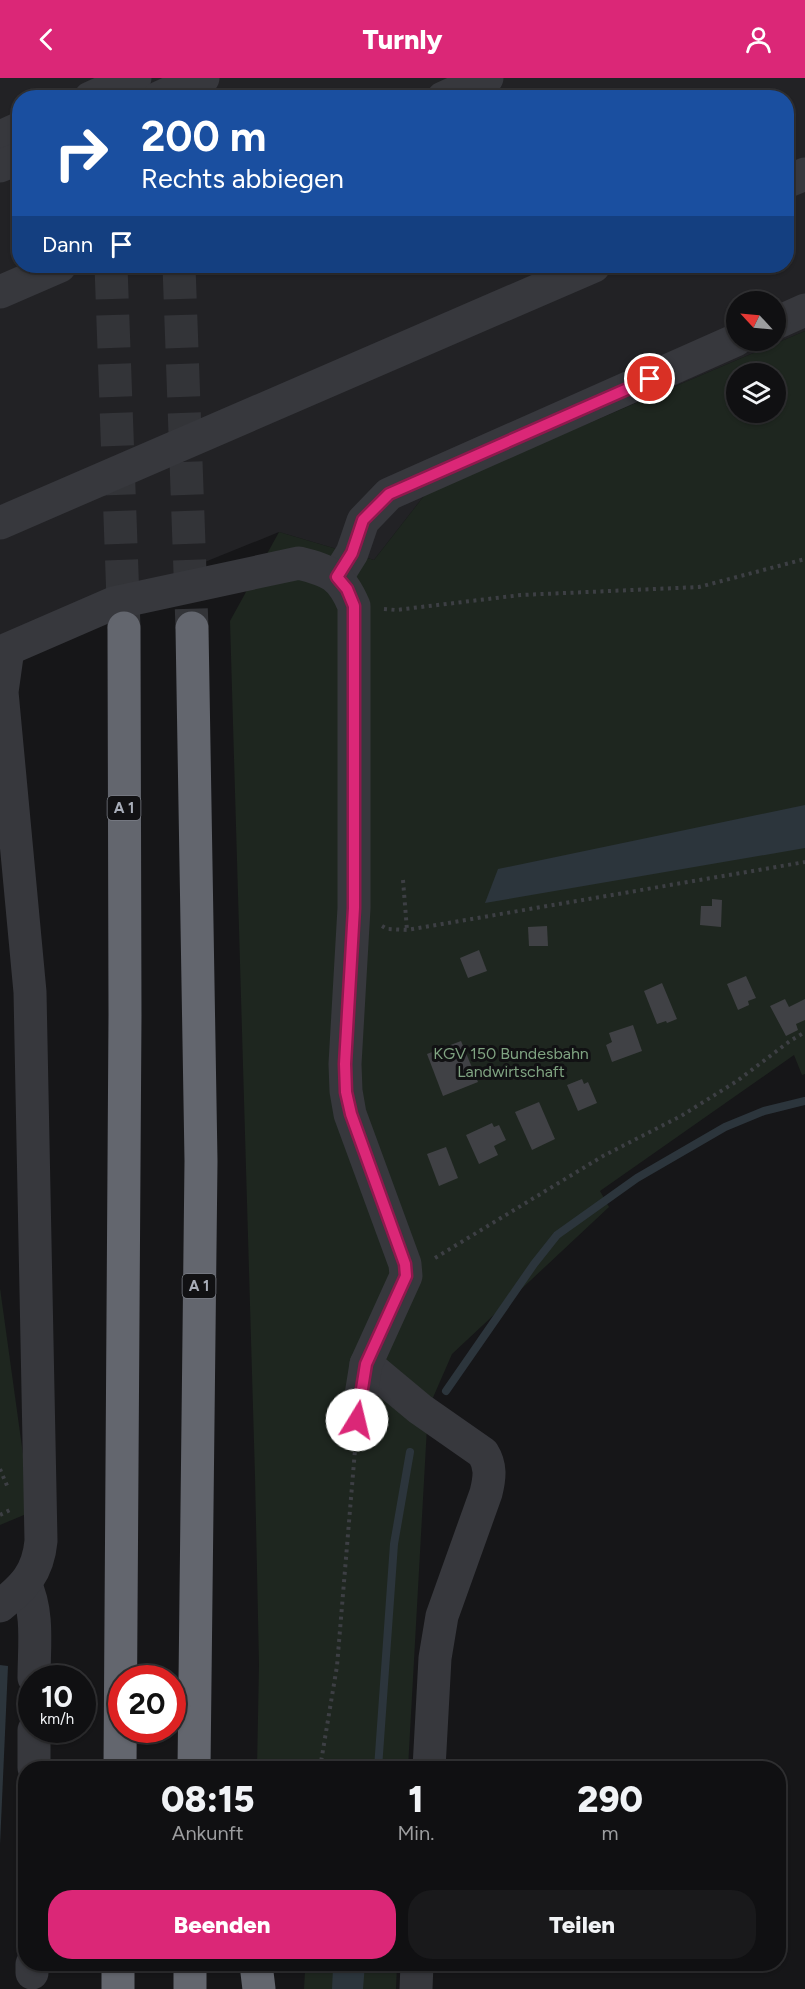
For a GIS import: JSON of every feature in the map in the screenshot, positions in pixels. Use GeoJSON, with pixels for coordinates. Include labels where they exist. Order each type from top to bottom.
{"type":"FeatureCollection","features":[{"type":"Feature","properties":{"kind":"highway","name":"A 1"},"geometry":{"type":"LineString","coordinates":[[120,1761],[125,1026],[124,628]]}},
{"type":"Feature","properties":{"kind":"highway","name":"A 1"},"geometry":{"type":"LineString","coordinates":[[192,628],[201,1161],[195,1761]]}},
{"type":"Feature","properties":{"kind":"highway"},"geometry":{"type":"LineString","coordinates":[[195,1688],[215,1761]]}},
{"type":"Feature","properties":{"kind":"highway"},"geometry":{"type":"LineString","coordinates":[[118,1971],[118,1989]]}},
{"type":"Feature","properties":{"kind":"highway"},"geometry":{"type":"LineString","coordinates":[[190,1971],[190,1989]]}},
{"type":"Feature","properties":{"kind":"highway"},"geometry":{"type":"LineString","coordinates":[[257,1971],[259,1989]]}},
{"type":"Feature","properties":{"kind":"lane"},"geometry":{"type":"LineString","coordinates":[[108,90],[135,78]]}},
{"type":"Feature","properties":{"kind":"lane"},"geometry":{"type":"LineString","coordinates":[[176,90],[203,78]]}},
{"type":"Feature","properties":{"kind":"lane"},"geometry":{"type":"LineString","coordinates":[[461,90],[487,78]]}},
{"type":"Feature","properties":{"kind":"lane"},"geometry":{"type":"LineString","coordinates":[[0,292],[44,273]]}},
{"type":"Feature","properties":{"kind":"lane"},"geometry":{"type":"LineString","coordinates":[[0,523],[578,273]]}},
{"type":"Feature","properties":{"kind":"lane"},"geometry":{"type":"LineString","coordinates":[[786,319],[805,310]]}},
{"type":"Feature","properties":{"kind":"lane"},"geometry":{"type":"LineString","coordinates":[[337,577],[352,553],[363,520],[389,494],[726,344]]}},
{"type":"Feature","properties":{"kind":"lane"},"geometry":{"type":"LineString","coordinates":[[0,1606],[25,1584],[39,1559],[41,1514],[30,992],[2,692],[8,649],[114,603],[299,563],[321,568],[337,577],[347,589],[354,606],[354,908],[345,1064],[346,1092],[351,1114],[405,1264],[406,1276],[366,1364],[357,1420]]}},
{"type":"Feature","properties":{"kind":"lane"},"geometry":{"type":"LineString","coordinates":[[366,1364],[420,1409],[483,1453],[489,1463],[486,1492],[442,1616],[435,1658],[429,1761]]}},
{"type":"Feature","properties":{"kind":"lane"},"geometry":{"type":"LineString","coordinates":[[25,1584],[34,1613],[34,1665]]}},
{"type":"Feature","properties":{"kind":"lane"},"geometry":{"type":"LineString","coordinates":[[34,1743],[34,1761]]}},
{"type":"Feature","properties":{"kind":"lane"},"geometry":{"type":"LineString","coordinates":[[416,1989],[417,1971]]}},
{"type":"Feature","properties":{"kind":"path"},"geometry":{"type":"LineString","coordinates":[[354,606],[396,610],[521,595],[699,587],[805,559]]}},
{"type":"Feature","properties":{"kind":"path"},"geometry":{"type":"LineString","coordinates":[[354,908],[387,929],[407,930],[805,862]]}},
{"type":"Feature","properties":{"kind":"path"},"geometry":{"type":"LineString","coordinates":[[403,880],[407,930]]}},
{"type":"Feature","properties":{"kind":"path"},"geometry":{"type":"LineString","coordinates":[[406,1276],[603,1156],[681,1116],[737,1081],[805,1032]]}},
{"type":"Feature","properties":{"kind":"path"},"geometry":{"type":"LineString","coordinates":[[321,1761],[337,1666],[357,1420]]}},
{"type":"Feature","properties":{"kind":"shaded area"},"geometry":{"type":"Polygon","coordinates":[[[0,78],[805,78],[805,331],[786,339],[786,291],[726,291],[726,351],[758,351],[427,492],[374,560],[279,532],[0,645],[0,78]]]}},
{"type":"Feature","properties":{"kind":"shaded area"},"geometry":{"type":"Polygon","coordinates":[[[805,805],[805,848],[485,903],[498,869],[805,805]]]}},
{"type":"Feature","properties":{"kind":"shaded area"},"geometry":{"type":"Polygon","coordinates":[[[0,1665],[8,1666],[0,1845],[0,1665]]]}},
{"type":"Feature","properties":{"kind":"shaded area"},"geometry":{"type":"Polygon","coordinates":[[[333,1971],[364,1971],[363,1989],[332,1989],[333,1971]]]}},
{"type":"Feature","properties":{"kind":"green space","name":"KGV 150 Bundesbahn Landwirtschaft"},"geometry":{"type":"Polygon","coordinates":[[[805,331],[805,1074],[802,1075],[794,1055],[600,1191],[609,1207],[452,1354],[428,1409],[408,1761],[257,1761],[259,1664],[255,1476],[230,621],[279,532],[374,560],[427,492],[726,365],[726,423],[786,423],[786,363],[730,363],[758,351],[786,351],[786,339],[805,331]]]}},
{"type":"Feature","properties":{"kind":"green space"},"geometry":{"type":"Polygon","coordinates":[[[0,1288],[31,1512],[0,1525],[0,1288]]]}},
{"type":"Feature","properties":{"kind":"green space"},"geometry":{"type":"Polygon","coordinates":[[[305,1971],[397,1971],[396,1989],[304,1989],[305,1971]]]}},
{"type":"Feature","properties":{"kind":"building"},"geometry":{"type":"Polygon","coordinates":[[[712,899],[722,900],[721,927],[700,925],[701,906],[712,906],[712,899]]]}},
{"type":"Feature","properties":{"kind":"building"},"geometry":{"type":"Polygon","coordinates":[[[547,926],[548,946],[529,946],[528,927],[547,926]]]}},
{"type":"Feature","properties":{"kind":"building"},"geometry":{"type":"Polygon","coordinates":[[[479,950],[487,971],[468,978],[460,958],[479,950]]]}},
{"type":"Feature","properties":{"kind":"building"},"geometry":{"type":"Polygon","coordinates":[[[746,976],[756,998],[748,1001],[749,1005],[738,1010],[727,984],[746,976]]]}},
{"type":"Feature","properties":{"kind":"building"},"geometry":{"type":"Polygon","coordinates":[[[662,983],[677,1019],[657,1024],[644,991],[662,983]]]}},
{"type":"Feature","properties":{"kind":"building"},"geometry":{"type":"Polygon","coordinates":[[[785,999],[789,1007],[805,999],[805,1020],[796,1024],[798,1030],[786,1036],[770,1006],[785,999]]]}},
{"type":"Feature","properties":{"kind":"building"},"geometry":{"type":"Polygon","coordinates":[[[633,1025],[642,1051],[612,1062],[606,1045],[612,1042],[609,1033],[633,1025]]]}},
{"type":"Feature","properties":{"kind":"building"},"geometry":{"type":"Polygon","coordinates":[[[461,1041],[478,1082],[443,1096],[427,1054],[461,1041]]]}},
{"type":"Feature","properties":{"kind":"building"},"geometry":{"type":"Polygon","coordinates":[[[582,1079],[584,1084],[588,1082],[597,1103],[578,1111],[567,1085],[582,1079]]]}},
{"type":"Feature","properties":{"kind":"building"},"geometry":{"type":"Polygon","coordinates":[[[539,1102],[555,1139],[532,1150],[515,1112],[539,1102]]]}},
{"type":"Feature","properties":{"kind":"building"},"geometry":{"type":"Polygon","coordinates":[[[492,1123],[494,1127],[499,1125],[506,1140],[494,1146],[498,1155],[479,1164],[466,1135],[492,1123]]]}},
{"type":"Feature","properties":{"kind":"building"},"geometry":{"type":"Polygon","coordinates":[[[446,1147],[458,1178],[439,1186],[427,1154],[446,1147]]]}},
{"type":"Feature","properties":{"kind":"waterway"},"geometry":{"type":"LineString","coordinates":[[446,1391],[534,1264],[557,1235],[637,1178],[725,1127],[764,1111],[805,1101]]}},
{"type":"Feature","properties":{"kind":"waterway"},"geometry":{"type":"LineString","coordinates":[[378,1761],[394,1544],[410,1452]]}},
{"type":"Feature","properties":{"kind":"tunnel"},"geometry":{"type":"LineString","coordinates":[[111,273],[124,628]]}},
{"type":"Feature","properties":{"kind":"tunnel"},"geometry":{"type":"LineString","coordinates":[[179,273],[192,628]]}},
{"type":"Feature","properties":{"kind":"route"},"geometry":{"type":"LineString","coordinates":[[357,1420],[366,1364],[406,1276],[405,1264],[351,1114],[346,1092],[345,1064],[354,908],[354,606],[347,589],[337,577],[352,553],[363,520],[389,494],[650,379]]}}]}
